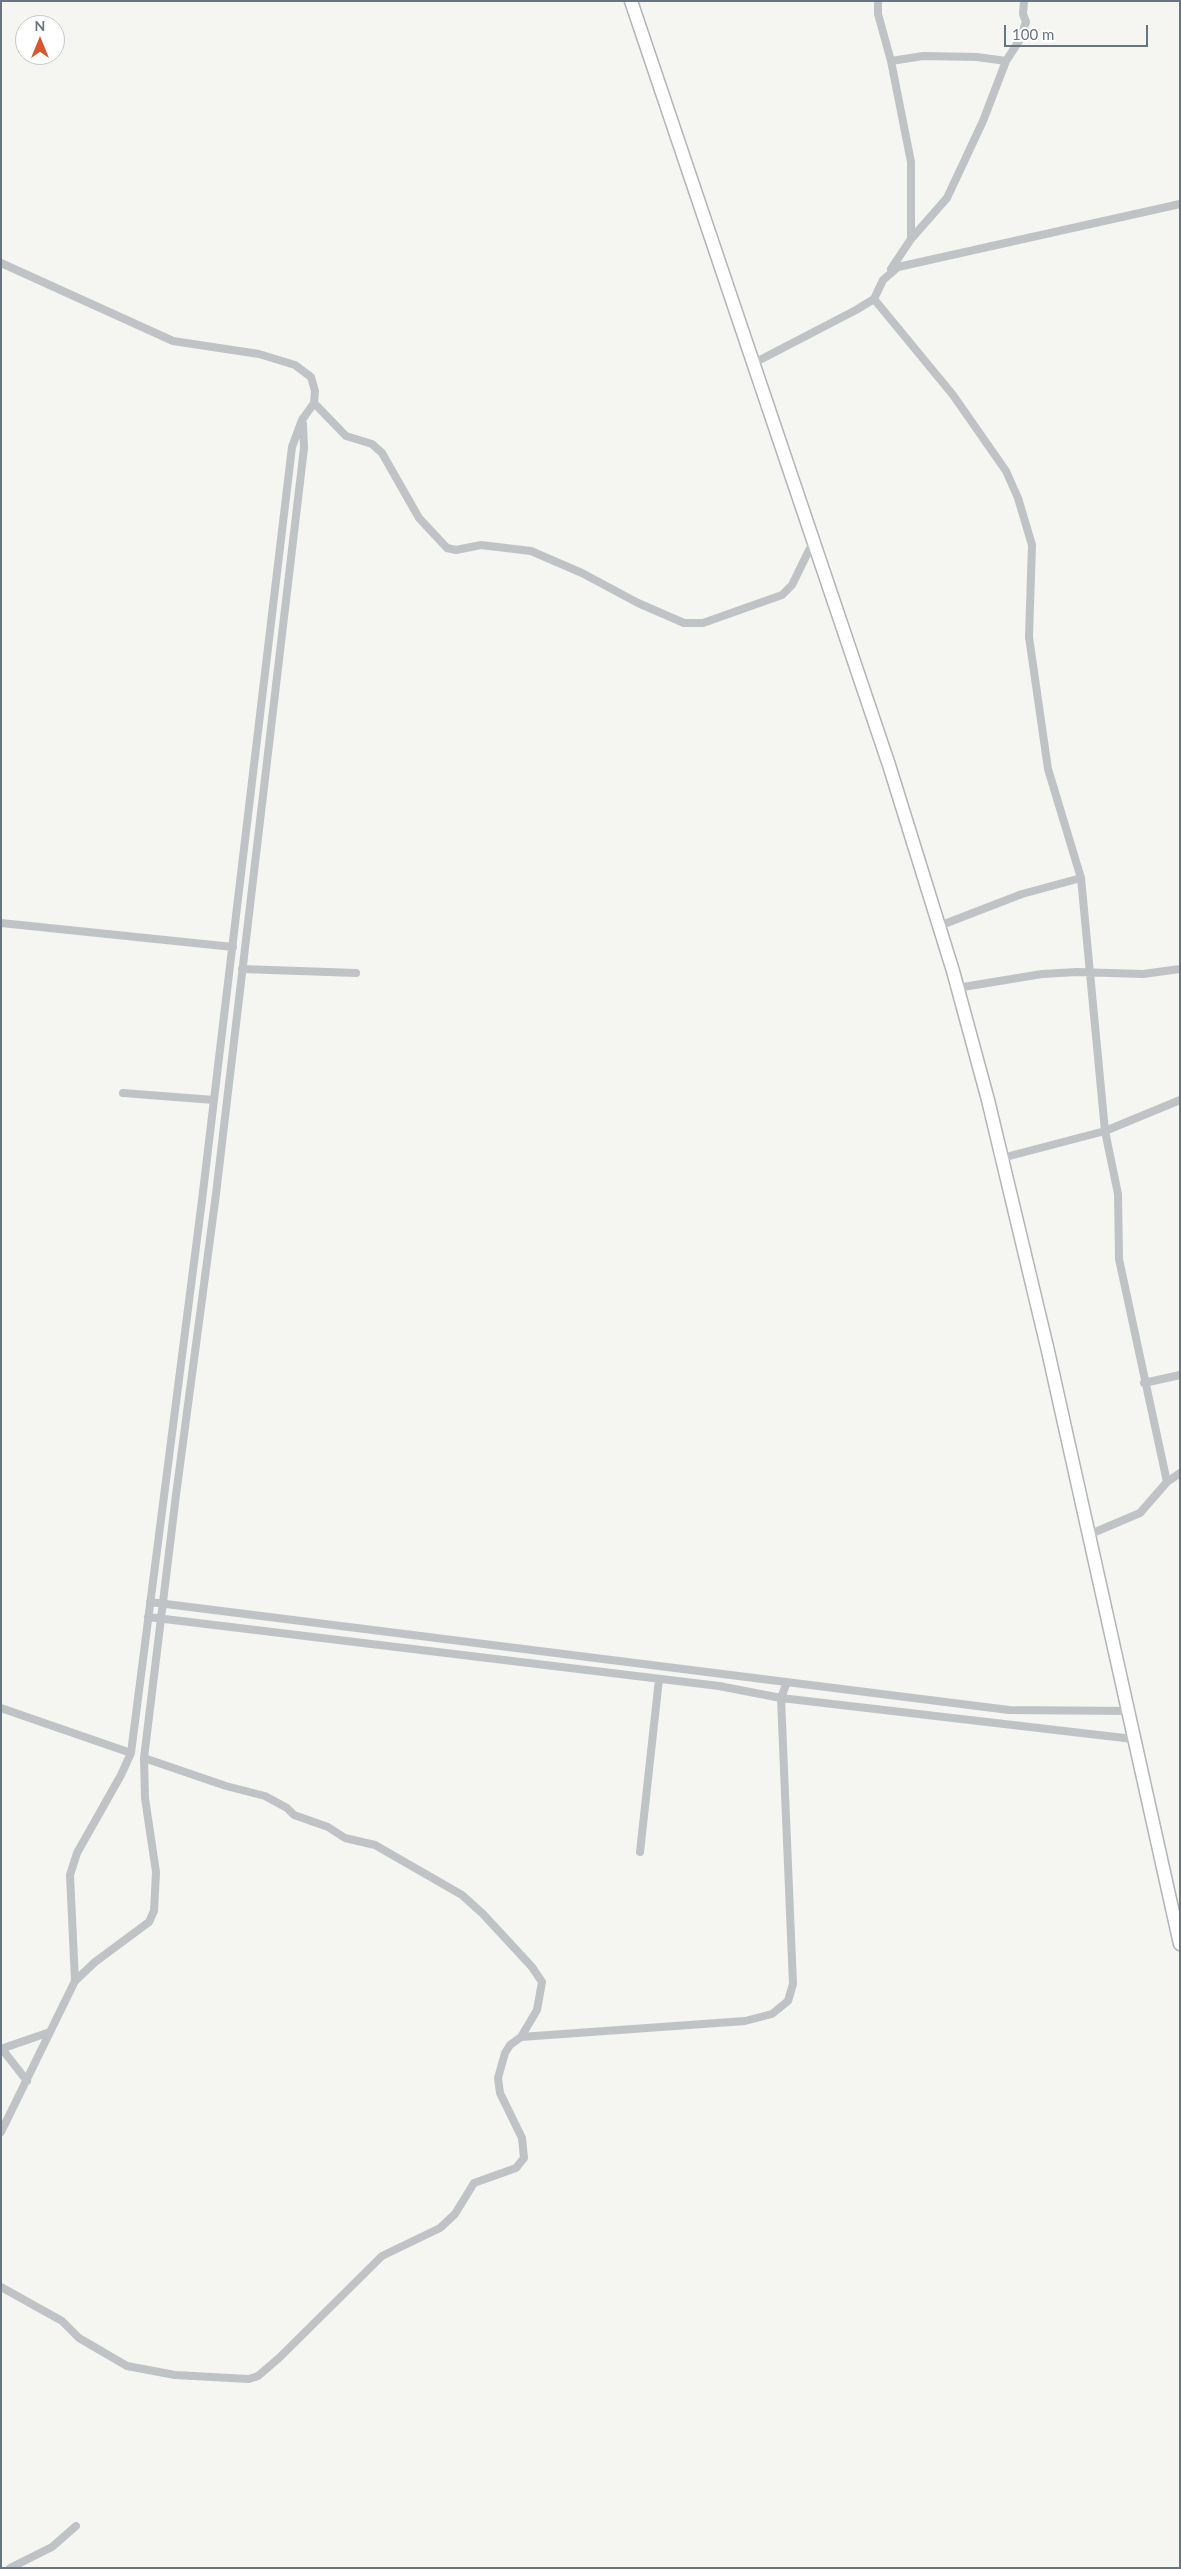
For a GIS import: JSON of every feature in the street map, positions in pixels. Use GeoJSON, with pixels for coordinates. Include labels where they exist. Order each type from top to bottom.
{"type":"FeatureCollection","features":[{"type":"Feature","properties":{"kind":"main road"},"geometry":{"type":"LineString","coordinates":[[631,1],[889,765],[957,988],[1002,1158],[1180,1944]]}},
{"type":"Feature","properties":{"kind":"street"},"geometry":{"type":"LineString","coordinates":[[878,1],[878,14],[891,61],[911,162],[911,238]]}},
{"type":"Feature","properties":{"kind":"street"},"geometry":{"type":"LineString","coordinates":[[754,363],[856,310],[874,298],[883,280],[911,238],[947,198],[983,121],[1006,61],[1019,42],[1026,22],[1023,14],[1024,1]]}},
{"type":"Feature","properties":{"kind":"street"},"geometry":{"type":"LineString","coordinates":[[891,61],[923,56],[977,57],[1006,61]]}},
{"type":"Feature","properties":{"kind":"street"},"geometry":{"type":"LineString","coordinates":[[888,274],[898,267],[1180,204]]}},
{"type":"Feature","properties":{"kind":"street"},"geometry":{"type":"LineString","coordinates":[[1,263],[173,341],[260,354],[296,365],[311,377],[315,385],[314,403],[302,420],[292,447],[233,947],[130,1753],[71,1866],[70,1900],[75,1981]]}},
{"type":"Feature","properties":{"kind":"street"},"geometry":{"type":"LineString","coordinates":[[874,298],[953,395],[1006,471],[1018,498],[1032,545],[1030,637],[1048,769],[1080,878],[1091,972],[1105,1131],[1118,1194],[1119,1259],[1144,1383],[1167,1482]]}},
{"type":"Feature","properties":{"kind":"street"},"geometry":{"type":"LineString","coordinates":[[314,403],[346,436],[372,444],[382,453],[419,518],[447,548],[456,550],[481,545],[531,552],[582,573],[638,603],[684,623],[703,623],[782,594],[792,585],[814,541]]}},
{"type":"Feature","properties":{"kind":"street"},"geometry":{"type":"LineString","coordinates":[[1,2132],[4,2117],[27,2081],[75,1981],[95,1962],[149,1922],[154,1911],[156,1872],[145,1798],[144,1758],[242,969],[304,448],[302,420]]}},
{"type":"Feature","properties":{"kind":"street"},"geometry":{"type":"LineString","coordinates":[[939,926],[1022,894],[1080,878]]}},
{"type":"Feature","properties":{"kind":"street"},"geometry":{"type":"LineString","coordinates":[[1,923],[233,947]]}},
{"type":"Feature","properties":{"kind":"street"},"geometry":{"type":"LineString","coordinates":[[957,988],[1042,974],[1091,972],[1143,974],[1180,968]]}},
{"type":"Feature","properties":{"kind":"street"},"geometry":{"type":"LineString","coordinates":[[242,969],[356,973]]}},
{"type":"Feature","properties":{"kind":"street"},"geometry":{"type":"LineString","coordinates":[[123,1092],[214,1100]]}},
{"type":"Feature","properties":{"kind":"street"},"geometry":{"type":"LineString","coordinates":[[1002,1158],[1105,1131],[1180,1100]]}},
{"type":"Feature","properties":{"kind":"street"},"geometry":{"type":"LineString","coordinates":[[1144,1383],[1180,1375]]}},
{"type":"Feature","properties":{"kind":"street"},"geometry":{"type":"LineString","coordinates":[[1088,1535],[1140,1513],[1167,1482],[1180,1473]]}},
{"type":"Feature","properties":{"kind":"street"},"geometry":{"type":"LineString","coordinates":[[150,1602],[1009,1710],[1128,1711]]}},
{"type":"Feature","properties":{"kind":"street"},"geometry":{"type":"LineString","coordinates":[[148,1617],[719,1686],[781,1698],[1133,1739]]}},
{"type":"Feature","properties":{"kind":"street"},"geometry":{"type":"LineString","coordinates":[[640,1852],[659,1679]]}},
{"type":"Feature","properties":{"kind":"street"},"geometry":{"type":"LineString","coordinates":[[521,2038],[745,2021],[772,2014],[788,2001],[793,1984],[781,1698],[787,1682]]}},
{"type":"Feature","properties":{"kind":"street"},"geometry":{"type":"LineString","coordinates":[[1,1708],[130,1753]]}},
{"type":"Feature","properties":{"kind":"street"},"geometry":{"type":"LineString","coordinates":[[1,2286],[62,2321],[79,2338],[127,2366],[175,2375],[249,2379],[258,2376],[382,2256],[440,2228],[455,2214],[474,2183],[499,2176],[521,2164],[525,2150],[522,2138],[500,2093],[498,2078],[505,2053],[510,2045],[521,2038],[537,2010],[542,1986],[540,1978],[483,1914],[462,1895],[375,1844],[345,1838],[328,1827],[294,1815],[287,1808],[265,1796],[226,1786],[144,1758]]}},
{"type":"Feature","properties":{"kind":"street"},"geometry":{"type":"LineString","coordinates":[[27,2081],[1,2049],[50,2032]]}},
{"type":"Feature","properties":{"kind":"street"},"geometry":{"type":"LineString","coordinates":[[10,2568],[52,2547],[76,2526]]}}]}
